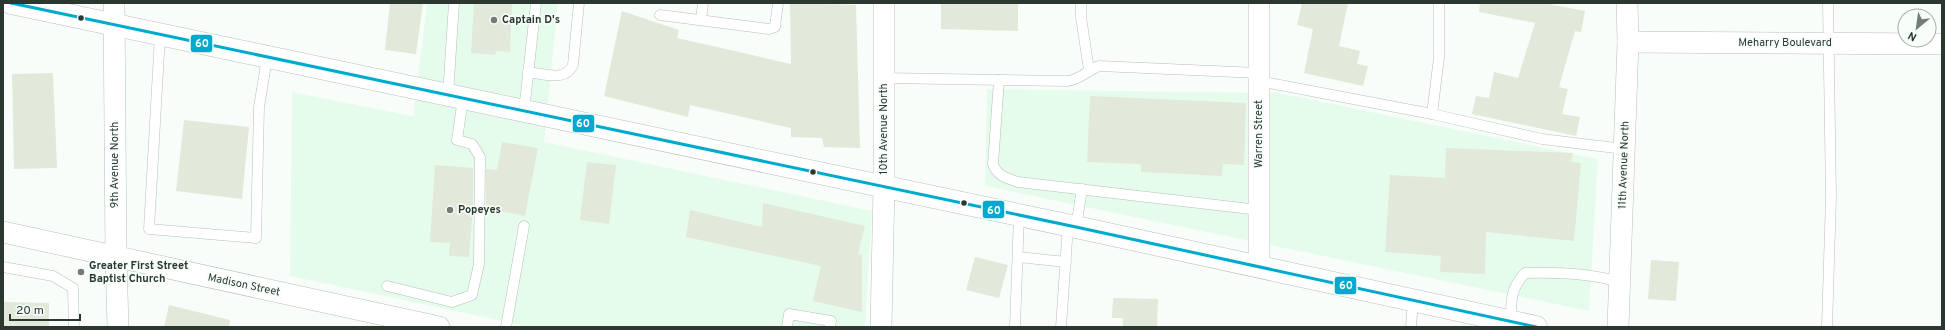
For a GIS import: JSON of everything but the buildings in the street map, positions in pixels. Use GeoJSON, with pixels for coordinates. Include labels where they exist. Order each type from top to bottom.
{"type":"FeatureCollection","features":[{"type":"Feature","properties":{"kind":"main road"},"geometry":{"type":"LineString","coordinates":[[11,3],[114,26],[1019,214],[1413,300],[1511,324],[1536,327]]}},
{"type":"Feature","properties":{"kind":"street","name":"9th Avenue North"},"geometry":{"type":"LineString","coordinates":[[114,3],[118,327]]}},
{"type":"Feature","properties":{"kind":"street","name":"10th Avenue North"},"geometry":{"type":"LineString","coordinates":[[881,327],[884,186],[884,3]]}},
{"type":"Feature","properties":{"kind":"street","name":"Warren Street"},"geometry":{"type":"LineString","coordinates":[[1259,3],[1259,266]]}},
{"type":"Feature","properties":{"kind":"street","name":"11th Avenue North"},"geometry":{"type":"LineString","coordinates":[[1618,327],[1628,42],[1628,3]]}},
{"type":"Feature","properties":{"kind":"street","name":"Meharry Boulevard"},"geometry":{"type":"LineString","coordinates":[[1628,42],[1942,44]]}},
{"type":"Feature","properties":{"kind":"street","name":"Madison Street"},"geometry":{"type":"LineString","coordinates":[[3,232],[439,327]]}},
{"type":"Feature","properties":{"kind":"lane"},"geometry":{"type":"LineString","coordinates":[[387,286],[452,302],[472,296],[478,264],[480,157],[472,144],[457,140],[454,3]]}},
{"type":"Feature","properties":{"kind":"lane"},"geometry":{"type":"LineString","coordinates":[[524,111],[536,3]]}},
{"type":"Feature","properties":{"kind":"lane"},"geometry":{"type":"LineString","coordinates":[[528,72],[563,76],[569,72],[573,65],[579,3]]}},
{"type":"Feature","properties":{"kind":"lane"},"geometry":{"type":"LineString","coordinates":[[701,20],[703,3]]}},
{"type":"Feature","properties":{"kind":"lane"},"geometry":{"type":"LineString","coordinates":[[660,15],[770,29],[775,26],[776,23],[778,3]]}},
{"type":"Feature","properties":{"kind":"lane"},"geometry":{"type":"LineString","coordinates":[[1081,3],[1081,17],[1089,70]]}},
{"type":"Feature","properties":{"kind":"lane"},"geometry":{"type":"LineString","coordinates":[[1432,114],[1439,57],[1439,3]]}},
{"type":"Feature","properties":{"kind":"lane"},"geometry":{"type":"LineString","coordinates":[[1827,327],[1831,197],[1828,3]]}},
{"type":"Feature","properties":{"kind":"lane"},"geometry":{"type":"LineString","coordinates":[[160,35],[149,230],[256,238],[259,107],[267,58]]}},
{"type":"Feature","properties":{"kind":"lane"},"geometry":{"type":"LineString","coordinates":[[884,78],[1075,80],[1089,70],[1099,66],[1259,77],[1542,139],[1624,149]]}},
{"type":"Feature","properties":{"kind":"lane"},"geometry":{"type":"LineString","coordinates":[[999,80],[993,164],[994,168],[1005,178],[1018,182],[1259,210]]}},
{"type":"Feature","properties":{"kind":"lane"},"geometry":{"type":"LineString","coordinates":[[1061,327],[1066,262],[1072,226],[1082,189]]}},
{"type":"Feature","properties":{"kind":"lane"},"geometry":{"type":"LineString","coordinates":[[1015,327],[1019,214]]}},
{"type":"Feature","properties":{"kind":"lane"},"geometry":{"type":"LineString","coordinates":[[506,327],[524,226]]}},
{"type":"Feature","properties":{"kind":"lane"},"geometry":{"type":"LineString","coordinates":[[1018,256],[1066,262]]}},
{"type":"Feature","properties":{"kind":"lane"},"geometry":{"type":"LineString","coordinates":[[3,267],[52,276],[73,288],[74,327]]}},
{"type":"Feature","properties":{"kind":"lane"},"geometry":{"type":"LineString","coordinates":[[1511,324],[1511,295],[1518,281],[1525,273],[1553,272],[1599,276],[1620,282]]}},
{"type":"Feature","properties":{"kind":"lane"},"geometry":{"type":"LineString","coordinates":[[1411,327],[1413,300]]}},
{"type":"Feature","properties":{"kind":"lane"},"geometry":{"type":"LineString","coordinates":[[788,327],[789,314],[830,324]]}},
{"type":"Feature","properties":{"kind":"shaded area"},"geometry":{"type":"Polygon","coordinates":[[[427,3],[558,3],[544,142],[872,211],[865,327],[531,327],[290,276],[292,92],[413,116],[427,3]]]}},
{"type":"Feature","properties":{"kind":"shaded area"},"geometry":{"type":"Polygon","coordinates":[[[987,89],[1279,93],[1598,159],[1589,311],[985,186],[987,89]]]}},
{"type":"Feature","properties":{"kind":"transit line","name":"60"},"geometry":{"type":"LineString","coordinates":[[11,3],[1076,227],[1536,327]]}},
{"type":"Feature","properties":{"kind":"place","name":"Captain D's"},"geometry":{"type":"Point","coordinates":[494,20]}},
{"type":"Feature","properties":{"kind":"place","name":"Popeyes"},"geometry":{"type":"Point","coordinates":[450,210]}},
{"type":"Feature","properties":{"kind":"place","name":"Greater First Street Baptist Church"},"geometry":{"type":"Point","coordinates":[81,272]}}]}
